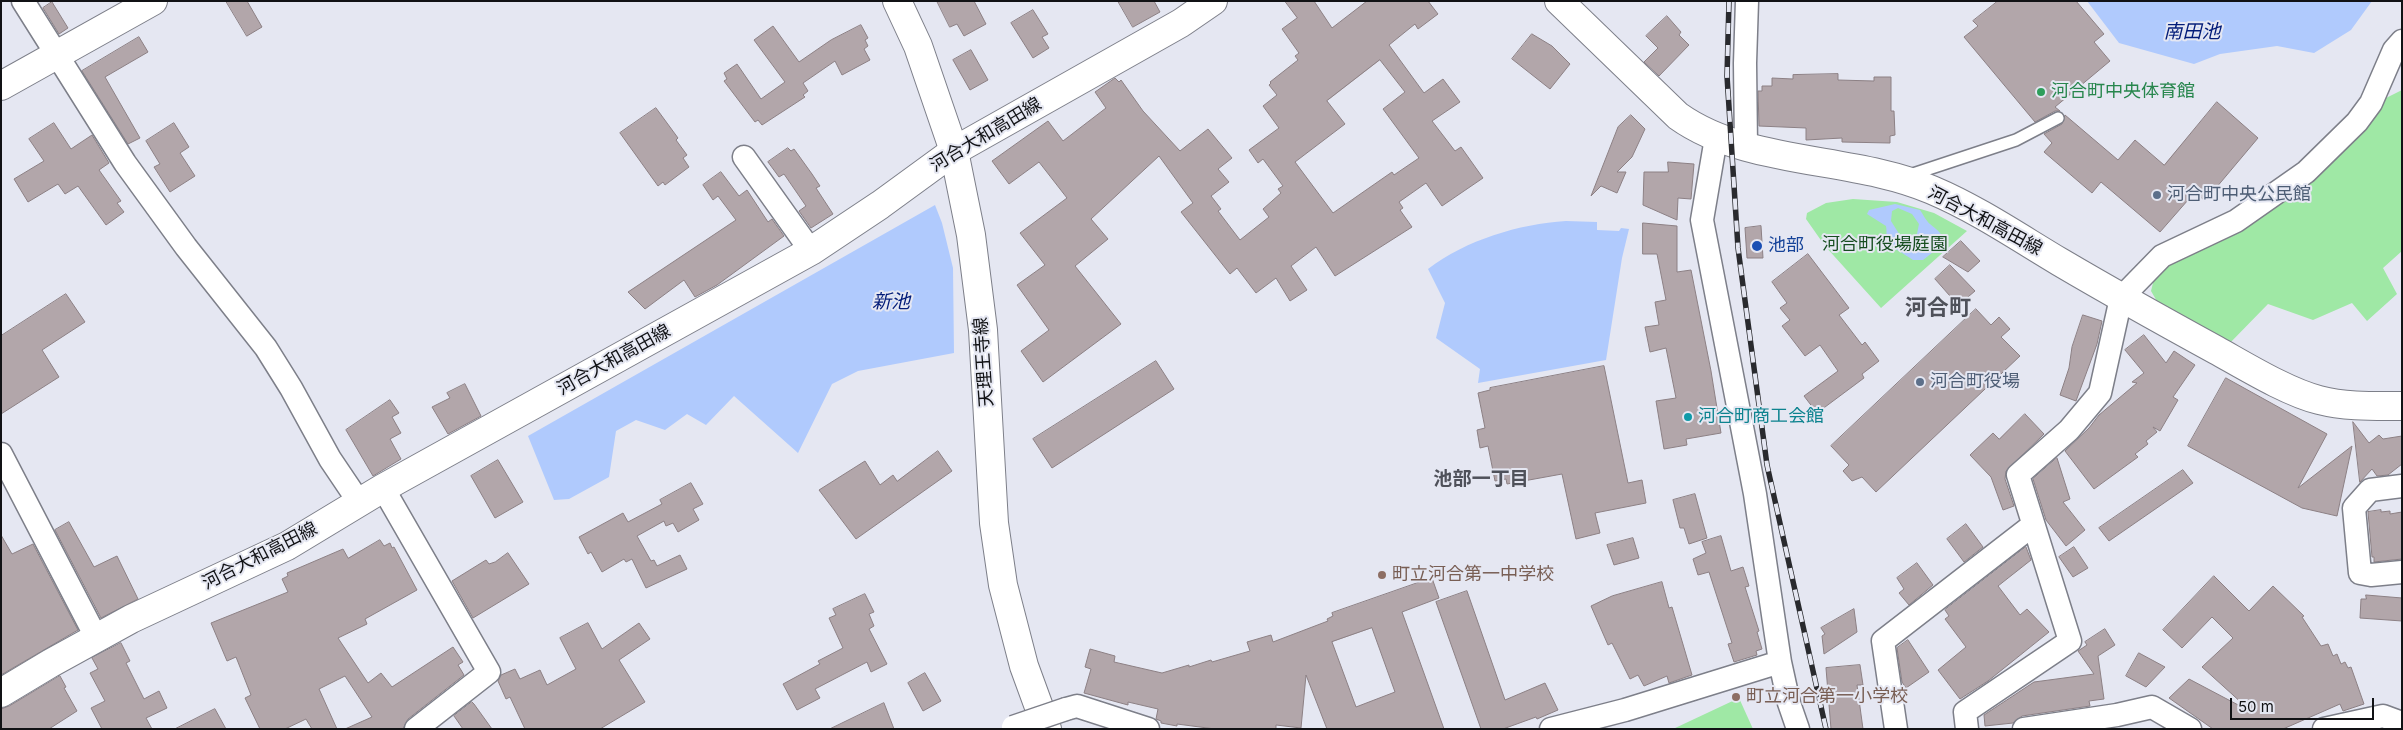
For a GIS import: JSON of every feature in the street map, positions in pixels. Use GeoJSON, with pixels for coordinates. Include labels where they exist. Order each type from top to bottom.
{"type":"FeatureCollection","features":[{"type":"Feature","properties":{"kind":"main road"},"geometry":{"type":"LineString","coordinates":[[1,86],[153,1]]}},
{"type":"Feature","properties":{"kind":"main road","name":"天理王寺線"},"geometry":{"type":"LineString","coordinates":[[897,1],[918,46],[954,151],[971,236],[983,330],[994,523],[1002,585],[1024,666],[1047,729]]}},
{"type":"Feature","properties":{"kind":"main road","name":"河合大和高田線"},"geometry":{"type":"LineString","coordinates":[[1,693],[96,638],[287,546],[383,488],[811,251],[880,205],[954,151],[1181,23],[1213,1]]}},
{"type":"Feature","properties":{"kind":"main road","name":"河合大和高田線"},"geometry":{"type":"LineString","coordinates":[[1559,1],[1678,116],[1695,128],[1716,138],[1746,146],[1900,178],[1964,205],[2121,298],[2269,379],[2318,400],[2359,407],[2402,406]]}},
{"type":"Feature","properties":{"kind":"street"},"geometry":{"type":"LineString","coordinates":[[23,1],[145,191],[266,348],[291,388],[330,459],[359,502]]}},
{"type":"Feature","properties":{"kind":"street"},"geometry":{"type":"LineString","coordinates":[[1746,146],[1745,63],[1747,1]]}},
{"type":"Feature","properties":{"kind":"street"},"geometry":{"type":"LineString","coordinates":[[1967,729],[1965,712],[2070,641],[2018,475],[2069,430],[2100,393],[2121,298],[2162,256],[2236,221],[2306,172],[2357,122],[2371,103],[2394,50],[2402,41]]}},
{"type":"Feature","properties":{"kind":"street"},"geometry":{"type":"LineString","coordinates":[[1716,138],[1702,220],[1755,494],[1780,662],[1789,704],[1798,729]]}},
{"type":"Feature","properties":{"kind":"street"},"geometry":{"type":"LineString","coordinates":[[744,157],[811,251]]}},
{"type":"Feature","properties":{"kind":"street"},"geometry":{"type":"LineString","coordinates":[[1,454],[96,638]]}},
{"type":"Feature","properties":{"kind":"street"},"geometry":{"type":"LineString","coordinates":[[2402,486],[2370,490],[2354,508],[2360,573],[2371,576],[2402,572]]}},
{"type":"Feature","properties":{"kind":"street"},"geometry":{"type":"LineString","coordinates":[[383,488],[489,672],[416,729]]}},
{"type":"Feature","properties":{"kind":"street"},"geometry":{"type":"LineString","coordinates":[[1896,729],[1883,641],[2033,525]]}},
{"type":"Feature","properties":{"kind":"street"},"geometry":{"type":"LineString","coordinates":[[1551,729],[1625,710],[1780,662]]}},
{"type":"Feature","properties":{"kind":"street"},"geometry":{"type":"LineString","coordinates":[[1010,728],[1077,706],[1148,729]]}},
{"type":"Feature","properties":{"kind":"street"},"geometry":{"type":"LineString","coordinates":[[2024,729],[2152,708],[2190,729]]}},
{"type":"Feature","properties":{"kind":"street"},"geometry":{"type":"LineString","coordinates":[[2324,729],[2383,716],[2402,723]]}},
{"type":"Feature","properties":{"kind":"lane"},"geometry":{"type":"LineString","coordinates":[[1900,178],[2016,140],[2058,118]]}},
{"type":"Feature","properties":{"kind":"green space"},"geometry":{"type":"Polygon","coordinates":[[[2402,90],[2402,251],[2383,268],[2397,294],[2367,321],[2352,303],[2313,320],[2268,304],[2227,346],[2162,310],[2151,291],[2156,271],[2296,190],[2357,138],[2384,99],[2402,90]]]}},
{"type":"Feature","properties":{"kind":"green space","name":"河合町役場庭園"},"geometry":{"type":"Polygon","coordinates":[[[1853,199],[1897,202],[1934,213],[1967,231],[1881,308],[1825,246],[1806,219],[1807,213],[1826,203],[1853,199]]]}},
{"type":"Feature","properties":{"kind":"green space"},"geometry":{"type":"Polygon","coordinates":[[[1739,698],[1753,729],[1673,729],[1739,698]]]}},
{"type":"Feature","properties":{"kind":"water","name":"南田池"},"geometry":{"type":"Polygon","coordinates":[[[2087,1],[2372,1],[2351,30],[2314,53],[2277,46],[2220,54],[2194,64],[2119,43],[2087,1]]]}},
{"type":"Feature","properties":{"kind":"water"},"geometry":{"type":"Polygon","coordinates":[[[1895,204],[1920,210],[1927,221],[1942,235],[1942,245],[1923,260],[1913,260],[1891,245],[1887,239],[1886,226],[1867,214],[1869,210],[1895,204]],[[1898,208],[1892,211],[1891,221],[1901,237],[1907,239],[1917,234],[1919,224],[1912,214],[1898,208]]]}},
{"type":"Feature","properties":{"kind":"water","name":"新池"},"geometry":{"type":"Polygon","coordinates":[[[935,205],[942,223],[953,268],[954,353],[858,371],[832,384],[798,453],[734,396],[706,425],[687,414],[665,430],[636,420],[616,431],[609,477],[569,499],[554,500],[528,436],[935,205]]]}},
{"type":"Feature","properties":{"kind":"water"},"geometry":{"type":"Polygon","coordinates":[[[1566,221],[1597,222],[1597,230],[1619,231],[1621,228],[1629,229],[1622,258],[1606,360],[1478,383],[1480,369],[1436,338],[1445,303],[1428,269],[1459,250],[1494,235],[1530,226],[1566,221]]]}},
{"type":"Feature","properties":{"kind":"building"},"geometry":{"type":"Polygon","coordinates":[[[226,1],[247,1],[262,27],[247,36],[226,1]]]}},
{"type":"Feature","properties":{"kind":"building"},"geometry":{"type":"Polygon","coordinates":[[[937,1],[974,1],[986,24],[964,36],[957,24],[950,27],[937,1]]]}},
{"type":"Feature","properties":{"kind":"building"},"geometry":{"type":"Polygon","coordinates":[[[1118,1],[1154,1],[1160,12],[1133,27],[1118,1]]]}},
{"type":"Feature","properties":{"kind":"building"},"geometry":{"type":"Polygon","coordinates":[[[1285,1],[1314,1],[1332,28],[1367,1],[1428,1],[1438,14],[1418,29],[1415,24],[1389,45],[1424,93],[1443,79],[1460,102],[1432,121],[1455,151],[1461,147],[1483,178],[1442,206],[1426,183],[1399,202],[1403,208],[1400,210],[1412,227],[1335,276],[1316,247],[1291,266],[1307,290],[1290,301],[1276,278],[1256,293],[1237,268],[1230,274],[1181,212],[1193,203],[1159,156],[1091,219],[1108,239],[1075,266],[1121,324],[1043,382],[1021,351],[1049,330],[1017,285],[1045,265],[1020,233],[1067,198],[1039,162],[1009,184],[992,161],[1048,121],[1063,141],[1106,108],[1095,92],[1115,78],[1119,82],[1121,80],[1143,111],[1180,151],[1208,129],[1232,158],[1218,169],[1229,182],[1211,196],[1221,209],[1218,211],[1240,240],[1269,217],[1263,209],[1281,193],[1278,189],[1283,186],[1263,159],[1258,163],[1249,150],[1279,128],[1263,106],[1277,95],[1269,85],[1270,82],[1298,60],[1295,56],[1299,53],[1282,29],[1297,18],[1285,1]],[[1380,60],[1327,101],[1345,124],[1295,162],[1333,213],[1392,172],[1394,175],[1419,158],[1383,109],[1405,92],[1380,60]]]}},
{"type":"Feature","properties":{"kind":"building","name":"河合町中央体育館"},"geometry":{"type":"Polygon","coordinates":[[[1998,1],[2076,1],[2104,34],[2094,42],[2110,61],[2055,107],[2060,111],[2055,111],[2035,122],[1964,37],[1978,26],[1973,21],[1998,1]]]}},
{"type":"Feature","properties":{"kind":"building"},"geometry":{"type":"Polygon","coordinates":[[[52,2],[68,28],[59,34],[43,8],[52,2]]]}},
{"type":"Feature","properties":{"kind":"building"},"geometry":{"type":"Polygon","coordinates":[[[1033,10],[1048,34],[1042,37],[1049,48],[1033,58],[1011,23],[1033,10]]]}},
{"type":"Feature","properties":{"kind":"building"},"geometry":{"type":"Polygon","coordinates":[[[1667,16],[1681,32],[1679,35],[1689,45],[1659,76],[1644,62],[1658,48],[1646,36],[1667,16]]]}},
{"type":"Feature","properties":{"kind":"building"},"geometry":{"type":"Polygon","coordinates":[[[861,25],[868,38],[865,40],[868,46],[864,49],[870,60],[842,75],[835,61],[803,83],[808,91],[803,95],[805,97],[762,125],[758,120],[755,122],[724,81],[727,79],[724,73],[737,64],[761,99],[785,82],[754,40],[773,26],[799,62],[831,40],[861,25]]]}},
{"type":"Feature","properties":{"kind":"building"},"geometry":{"type":"Polygon","coordinates":[[[1532,34],[1552,46],[1570,64],[1550,89],[1512,59],[1532,34]]]}},
{"type":"Feature","properties":{"kind":"building"},"geometry":{"type":"Polygon","coordinates":[[[139,37],[148,52],[105,77],[140,138],[128,144],[82,71],[139,37]]]}},
{"type":"Feature","properties":{"kind":"building"},"geometry":{"type":"Polygon","coordinates":[[[971,50],[988,80],[970,90],[953,60],[971,50]]]}},
{"type":"Feature","properties":{"kind":"building"},"geometry":{"type":"Polygon","coordinates":[[[1838,74],[1838,80],[1874,81],[1874,77],[1891,77],[1891,111],[1894,111],[1895,135],[1890,136],[1890,143],[1842,142],[1842,138],[1806,140],[1806,128],[1759,126],[1758,91],[1762,91],[1762,86],[1772,86],[1772,78],[1793,79],[1793,75],[1838,74]]]}},
{"type":"Feature","properties":{"kind":"building"},"geometry":{"type":"Polygon","coordinates":[[[2217,102],[2258,138],[2205,201],[2195,192],[2160,232],[2101,182],[2092,193],[2044,152],[2052,143],[2044,134],[2062,124],[2065,115],[2118,160],[2135,140],[2164,165],[2217,102]]]}},
{"type":"Feature","properties":{"kind":"building"},"geometry":{"type":"Polygon","coordinates":[[[656,108],[678,138],[676,140],[687,155],[683,158],[689,167],[665,185],[663,182],[658,186],[620,133],[656,108]]]}},
{"type":"Feature","properties":{"kind":"building"},"geometry":{"type":"Polygon","coordinates":[[[1631,115],[1645,129],[1632,157],[1617,172],[1626,172],[1617,193],[1601,186],[1591,196],[1618,127],[1631,115]]]}},
{"type":"Feature","properties":{"kind":"building"},"geometry":{"type":"Polygon","coordinates":[[[54,123],[71,149],[92,135],[109,163],[99,170],[121,201],[117,203],[124,212],[106,225],[78,186],[65,194],[58,184],[28,202],[14,179],[44,161],[29,139],[54,123]]]}},
{"type":"Feature","properties":{"kind":"building"},"geometry":{"type":"Polygon","coordinates":[[[174,123],[189,147],[180,153],[195,176],[170,192],[154,167],[160,164],[146,141],[174,123]]]}},
{"type":"Feature","properties":{"kind":"building"},"geometry":{"type":"Polygon","coordinates":[[[788,148],[791,151],[794,149],[812,174],[820,186],[816,188],[833,214],[811,228],[799,211],[806,206],[784,174],[779,177],[768,162],[788,148]]]}},
{"type":"Feature","properties":{"kind":"building"},"geometry":{"type":"Polygon","coordinates":[[[1668,162],[1694,164],[1691,199],[1678,198],[1677,220],[1643,205],[1644,172],[1668,172],[1668,162]]]}},
{"type":"Feature","properties":{"kind":"building"},"geometry":{"type":"Polygon","coordinates":[[[721,172],[739,196],[747,190],[768,222],[772,219],[784,236],[717,285],[695,297],[684,280],[645,309],[628,292],[736,220],[718,196],[713,200],[703,185],[721,172]]]}},
{"type":"Feature","properties":{"kind":"building"},"geometry":{"type":"Polygon","coordinates":[[[1643,223],[1677,226],[1677,272],[1691,270],[1721,433],[1686,439],[1687,445],[1664,449],[1656,401],[1676,398],[1666,348],[1650,352],[1645,327],[1659,325],[1655,302],[1666,300],[1657,254],[1643,254],[1643,223]]]}},
{"type":"Feature","properties":{"kind":"building"},"geometry":{"type":"Polygon","coordinates":[[[1761,226],[1763,258],[1747,258],[1745,228],[1761,226]]]}},
{"type":"Feature","properties":{"kind":"building"},"geometry":{"type":"Polygon","coordinates":[[[1961,241],[1980,261],[1968,272],[1943,257],[1961,241]]]}},
{"type":"Feature","properties":{"kind":"building"},"geometry":{"type":"Polygon","coordinates":[[[1808,254],[1849,308],[1839,315],[1862,345],[1865,342],[1879,361],[1862,374],[1864,378],[1817,413],[1804,396],[1838,371],[1820,345],[1805,356],[1782,326],[1790,320],[1780,308],[1787,303],[1772,282],[1808,254]]]}},
{"type":"Feature","properties":{"kind":"building"},"geometry":{"type":"Polygon","coordinates":[[[1950,265],[1975,291],[1957,304],[1935,279],[1950,265]]]}},
{"type":"Feature","properties":{"kind":"building"},"geometry":{"type":"Polygon","coordinates":[[[66,294],[85,322],[42,350],[59,377],[1,414],[1,336],[66,294]]]}},
{"type":"Feature","properties":{"kind":"building"},"geometry":{"type":"Polygon","coordinates":[[[1976,309],[1991,325],[1999,317],[2010,329],[2001,337],[2020,356],[1876,492],[1862,477],[1852,481],[1843,471],[1849,465],[1831,446],[1976,309]]]}},
{"type":"Feature","properties":{"kind":"building"},"geometry":{"type":"Polygon","coordinates":[[[2083,315],[2102,321],[2097,344],[2076,401],[2060,395],[2069,368],[2072,347],[2083,315]]]}},
{"type":"Feature","properties":{"kind":"building"},"geometry":{"type":"Polygon","coordinates":[[[2144,335],[2166,363],[2174,351],[2195,365],[2173,397],[2178,400],[2160,431],[2153,427],[2157,432],[2146,441],[2148,444],[2135,454],[2138,457],[2094,489],[2065,451],[2089,428],[2099,415],[2137,383],[2132,382],[2144,373],[2125,350],[2144,335]]]}},
{"type":"Feature","properties":{"kind":"building"},"geometry":{"type":"Polygon","coordinates":[[[1156,361],[1174,389],[1052,468],[1033,439],[1156,361]]]}},
{"type":"Feature","properties":{"kind":"building"},"geometry":{"type":"Polygon","coordinates":[[[1604,366],[1628,483],[1642,480],[1646,503],[1595,513],[1600,533],[1576,539],[1562,474],[1507,484],[1506,479],[1495,481],[1488,446],[1480,448],[1477,430],[1485,428],[1478,393],[1490,390],[1490,388],[1604,366]]]}},
{"type":"Feature","properties":{"kind":"building"},"geometry":{"type":"Polygon","coordinates":[[[2226,378],[2327,434],[2298,488],[2352,446],[2337,516],[2302,508],[2188,446],[2226,378]]]}},
{"type":"Feature","properties":{"kind":"building"},"geometry":{"type":"Polygon","coordinates":[[[465,384],[481,416],[448,434],[432,407],[450,398],[447,393],[465,384]]]}},
{"type":"Feature","properties":{"kind":"building"},"geometry":{"type":"Polygon","coordinates":[[[390,400],[399,413],[392,417],[401,433],[390,439],[401,459],[373,476],[346,430],[390,400]]]}},
{"type":"Feature","properties":{"kind":"building"},"geometry":{"type":"Polygon","coordinates":[[[2025,414],[2044,434],[2006,471],[2005,479],[2014,506],[2003,510],[1991,477],[1970,455],[1993,433],[1999,439],[2025,414]]]}},
{"type":"Feature","properties":{"kind":"building"},"geometry":{"type":"Polygon","coordinates":[[[2353,422],[2369,443],[2379,435],[2383,439],[2402,436],[2402,464],[2388,475],[2377,476],[2372,469],[2360,482],[2353,422]]]}},
{"type":"Feature","properties":{"kind":"building"},"geometry":{"type":"Polygon","coordinates":[[[938,451],[952,471],[856,539],[819,490],[865,461],[880,485],[893,475],[897,481],[938,451]]]}},
{"type":"Feature","properties":{"kind":"building"},"geometry":{"type":"Polygon","coordinates":[[[2057,458],[2070,499],[2063,502],[2085,530],[2066,546],[2046,520],[2033,479],[2057,458]]]}},
{"type":"Feature","properties":{"kind":"building"},"geometry":{"type":"Polygon","coordinates":[[[498,460],[523,502],[495,518],[471,476],[498,460]]]}},
{"type":"Feature","properties":{"kind":"building"},"geometry":{"type":"Polygon","coordinates":[[[2183,470],[2193,483],[2109,541],[2099,528],[2183,470]]]}},
{"type":"Feature","properties":{"kind":"building"},"geometry":{"type":"Polygon","coordinates":[[[691,483],[703,504],[693,509],[699,520],[678,532],[673,523],[666,526],[664,521],[637,536],[651,561],[654,560],[657,566],[680,555],[687,569],[646,588],[632,559],[626,562],[624,559],[602,572],[591,552],[588,554],[579,537],[623,513],[628,522],[662,504],[660,500],[691,483]]]}},
{"type":"Feature","properties":{"kind":"building"},"geometry":{"type":"Polygon","coordinates":[[[1695,494],[1707,538],[1689,544],[1684,528],[1680,528],[1673,500],[1695,494]]]}},
{"type":"Feature","properties":{"kind":"building"},"geometry":{"type":"Polygon","coordinates":[[[2381,510],[2381,512],[2390,511],[2390,514],[2402,512],[2402,559],[2374,562],[2368,512],[2381,510]]]}},
{"type":"Feature","properties":{"kind":"building"},"geometry":{"type":"Polygon","coordinates":[[[69,522],[94,567],[117,556],[138,599],[101,618],[55,530],[69,522]]]}},
{"type":"Feature","properties":{"kind":"building"},"geometry":{"type":"Polygon","coordinates":[[[1966,524],[1983,547],[1964,562],[1947,539],[1966,524]]]}},
{"type":"Feature","properties":{"kind":"building"},"geometry":{"type":"Polygon","coordinates":[[[1,535],[12,554],[33,544],[78,630],[1,675],[1,535]]]}},
{"type":"Feature","properties":{"kind":"building"},"geometry":{"type":"Polygon","coordinates":[[[1721,536],[1731,571],[1743,567],[1749,586],[1745,587],[1759,631],[1757,632],[1762,649],[1756,651],[1757,655],[1734,662],[1728,644],[1732,643],[1709,572],[1698,575],[1693,559],[1706,553],[1702,542],[1721,536]]]}},
{"type":"Feature","properties":{"kind":"building"},"geometry":{"type":"Polygon","coordinates":[[[1633,538],[1639,558],[1614,565],[1607,545],[1633,538]]]}},
{"type":"Feature","properties":{"kind":"building"},"geometry":{"type":"Polygon","coordinates":[[[380,540],[384,546],[390,543],[392,548],[394,547],[417,590],[365,619],[367,624],[338,638],[368,683],[381,673],[392,687],[453,647],[463,662],[458,665],[464,675],[408,719],[403,729],[345,729],[372,717],[345,676],[319,689],[337,729],[312,729],[306,719],[285,729],[260,729],[245,698],[251,695],[236,657],[227,661],[211,623],[288,592],[282,579],[288,576],[287,573],[343,549],[348,558],[380,540]]]}},
{"type":"Feature","properties":{"kind":"building"},"geometry":{"type":"Polygon","coordinates":[[[2026,547],[2031,560],[1998,586],[2020,615],[2027,609],[2049,632],[1988,681],[1960,699],[1938,670],[1966,647],[1945,619],[1949,616],[1945,610],[2026,547]]]}},
{"type":"Feature","properties":{"kind":"building"},"geometry":{"type":"Polygon","coordinates":[[[2074,547],[2088,568],[2073,577],[2059,557],[2074,547]]]}},
{"type":"Feature","properties":{"kind":"building"},"geometry":{"type":"Polygon","coordinates":[[[508,553],[529,584],[473,618],[452,581],[486,560],[489,564],[508,553]]]}},
{"type":"Feature","properties":{"kind":"building"},"geometry":{"type":"Polygon","coordinates":[[[1917,563],[1933,585],[1909,605],[1899,593],[1904,589],[1897,578],[1917,563]]]}},
{"type":"Feature","properties":{"kind":"building"},"geometry":{"type":"Polygon","coordinates":[[[2214,576],[2249,611],[2273,586],[2304,616],[2302,617],[2321,646],[2328,644],[2333,656],[2337,654],[2341,664],[2345,662],[2348,668],[2351,667],[2364,704],[2343,711],[2340,704],[2283,729],[2213,729],[2169,698],[2189,679],[2242,707],[2244,705],[2202,667],[2233,638],[2212,617],[2182,648],[2163,630],[2214,576]]]}},
{"type":"Feature","properties":{"kind":"building"},"geometry":{"type":"Polygon","coordinates":[[[1432,578],[1439,598],[1402,612],[1444,729],[1327,729],[1306,675],[1301,728],[1276,725],[1276,729],[1215,729],[1177,724],[1177,726],[1161,723],[1161,721],[1156,719],[1158,709],[1128,702],[1128,705],[1084,693],[1091,669],[1085,667],[1090,649],[1115,656],[1114,662],[1162,673],[1250,651],[1247,642],[1271,635],[1273,642],[1328,621],[1327,619],[1333,616],[1332,613],[1432,578]],[[1372,628],[1332,642],[1356,707],[1395,692],[1372,628]]]}},
{"type":"Feature","properties":{"kind":"building"},"geometry":{"type":"Polygon","coordinates":[[[1662,582],[1669,608],[1672,607],[1692,675],[1669,683],[1667,676],[1644,686],[1638,675],[1630,679],[1612,643],[1608,645],[1591,606],[1612,596],[1662,582]]]}},
{"type":"Feature","properties":{"kind":"building"},"geometry":{"type":"Polygon","coordinates":[[[1467,591],[1505,700],[1545,683],[1558,710],[1537,719],[1536,717],[1503,729],[1481,729],[1436,602],[1467,591]]]}},
{"type":"Feature","properties":{"kind":"building"},"geometry":{"type":"Polygon","coordinates":[[[865,594],[874,612],[869,614],[874,626],[869,629],[887,664],[871,672],[867,662],[815,689],[820,698],[797,710],[783,684],[820,664],[818,661],[843,648],[829,618],[836,615],[833,609],[865,594]]]}},
{"type":"Feature","properties":{"kind":"building"},"geometry":{"type":"Polygon","coordinates":[[[2366,595],[2402,598],[2402,621],[2360,618],[2361,599],[2366,599],[2366,595]]]}},
{"type":"Feature","properties":{"kind":"building"},"geometry":{"type":"Polygon","coordinates":[[[1854,609],[1857,632],[1824,654],[1822,636],[1825,634],[1821,628],[1854,609]]]}},
{"type":"Feature","properties":{"kind":"building"},"geometry":{"type":"Polygon","coordinates":[[[588,623],[602,649],[639,623],[650,639],[619,660],[645,702],[600,729],[525,729],[510,697],[506,699],[498,681],[501,675],[515,669],[520,679],[540,670],[547,685],[576,669],[560,638],[588,623]]]}},
{"type":"Feature","properties":{"kind":"building"},"geometry":{"type":"Polygon","coordinates":[[[2105,629],[2115,645],[2098,656],[2104,699],[2089,701],[2090,706],[2022,716],[2013,723],[1985,726],[1984,715],[2034,682],[2094,674],[2078,651],[2087,645],[2085,642],[2105,629]]]}},
{"type":"Feature","properties":{"kind":"building"},"geometry":{"type":"Polygon","coordinates":[[[1908,640],[1929,672],[1906,688],[1902,682],[1897,648],[1908,640]]]}},
{"type":"Feature","properties":{"kind":"building"},"geometry":{"type":"Polygon","coordinates":[[[121,643],[130,661],[126,663],[144,699],[159,691],[167,708],[146,718],[152,729],[102,729],[91,708],[105,701],[90,673],[98,669],[92,658],[121,643]]]}},
{"type":"Feature","properties":{"kind":"building"},"geometry":{"type":"Polygon","coordinates":[[[2139,653],[2165,667],[2146,687],[2126,676],[2139,653]]]}},
{"type":"Feature","properties":{"kind":"building"},"geometry":{"type":"Polygon","coordinates":[[[1860,665],[1863,685],[1857,685],[1863,729],[1831,729],[1826,668],[1860,665]]]}},
{"type":"Feature","properties":{"kind":"building"},"geometry":{"type":"Polygon","coordinates":[[[925,673],[941,701],[923,711],[908,683],[925,673]]]}},
{"type":"Feature","properties":{"kind":"building"},"geometry":{"type":"Polygon","coordinates":[[[60,676],[66,687],[64,688],[77,711],[49,729],[1,729],[1,709],[60,676]]]}},
{"type":"Feature","properties":{"kind":"building"},"geometry":{"type":"Polygon","coordinates":[[[472,702],[492,729],[463,729],[454,716],[472,702]]]}},
{"type":"Feature","properties":{"kind":"building"},"geometry":{"type":"Polygon","coordinates":[[[884,703],[894,729],[830,729],[884,703]]]}},
{"type":"Feature","properties":{"kind":"building"},"geometry":{"type":"Polygon","coordinates":[[[215,709],[226,729],[175,729],[215,709]]]}},
{"type":"Feature","properties":{"kind":"railway"},"geometry":{"type":"LineString","coordinates":[[1729,1],[1727,76],[1738,248],[1767,465],[1826,729]]}},
{"type":"Feature","properties":{"kind":"place","name":"河合町中央体育館"},"geometry":{"type":"Point","coordinates":[2041,92]}},
{"type":"Feature","properties":{"kind":"place","name":"河合町中央公民館"},"geometry":{"type":"Point","coordinates":[2157,195]}},
{"type":"Feature","properties":{"kind":"place","name":"池部"},"geometry":{"type":"Point","coordinates":[1757,246]}},
{"type":"Feature","properties":{"kind":"place","name":"河合町役場"},"geometry":{"type":"Point","coordinates":[1920,382]}},
{"type":"Feature","properties":{"kind":"place","name":"河合町商工会館"},"geometry":{"type":"Point","coordinates":[1688,417]}},
{"type":"Feature","properties":{"kind":"place","name":"町立河合第一中学校"},"geometry":{"type":"Point","coordinates":[1382,575]}},
{"type":"Feature","properties":{"kind":"place","name":"町立河合第一小学校"},"geometry":{"type":"Point","coordinates":[1736,697]}},
{"type":"Feature","properties":{"kind":"district","name":"河合町"},"geometry":{"type":"Point","coordinates":[1938,308]}},
{"type":"Feature","properties":{"kind":"district","name":"池部一丁目"},"geometry":{"type":"Point","coordinates":[1481,479]}}]}
